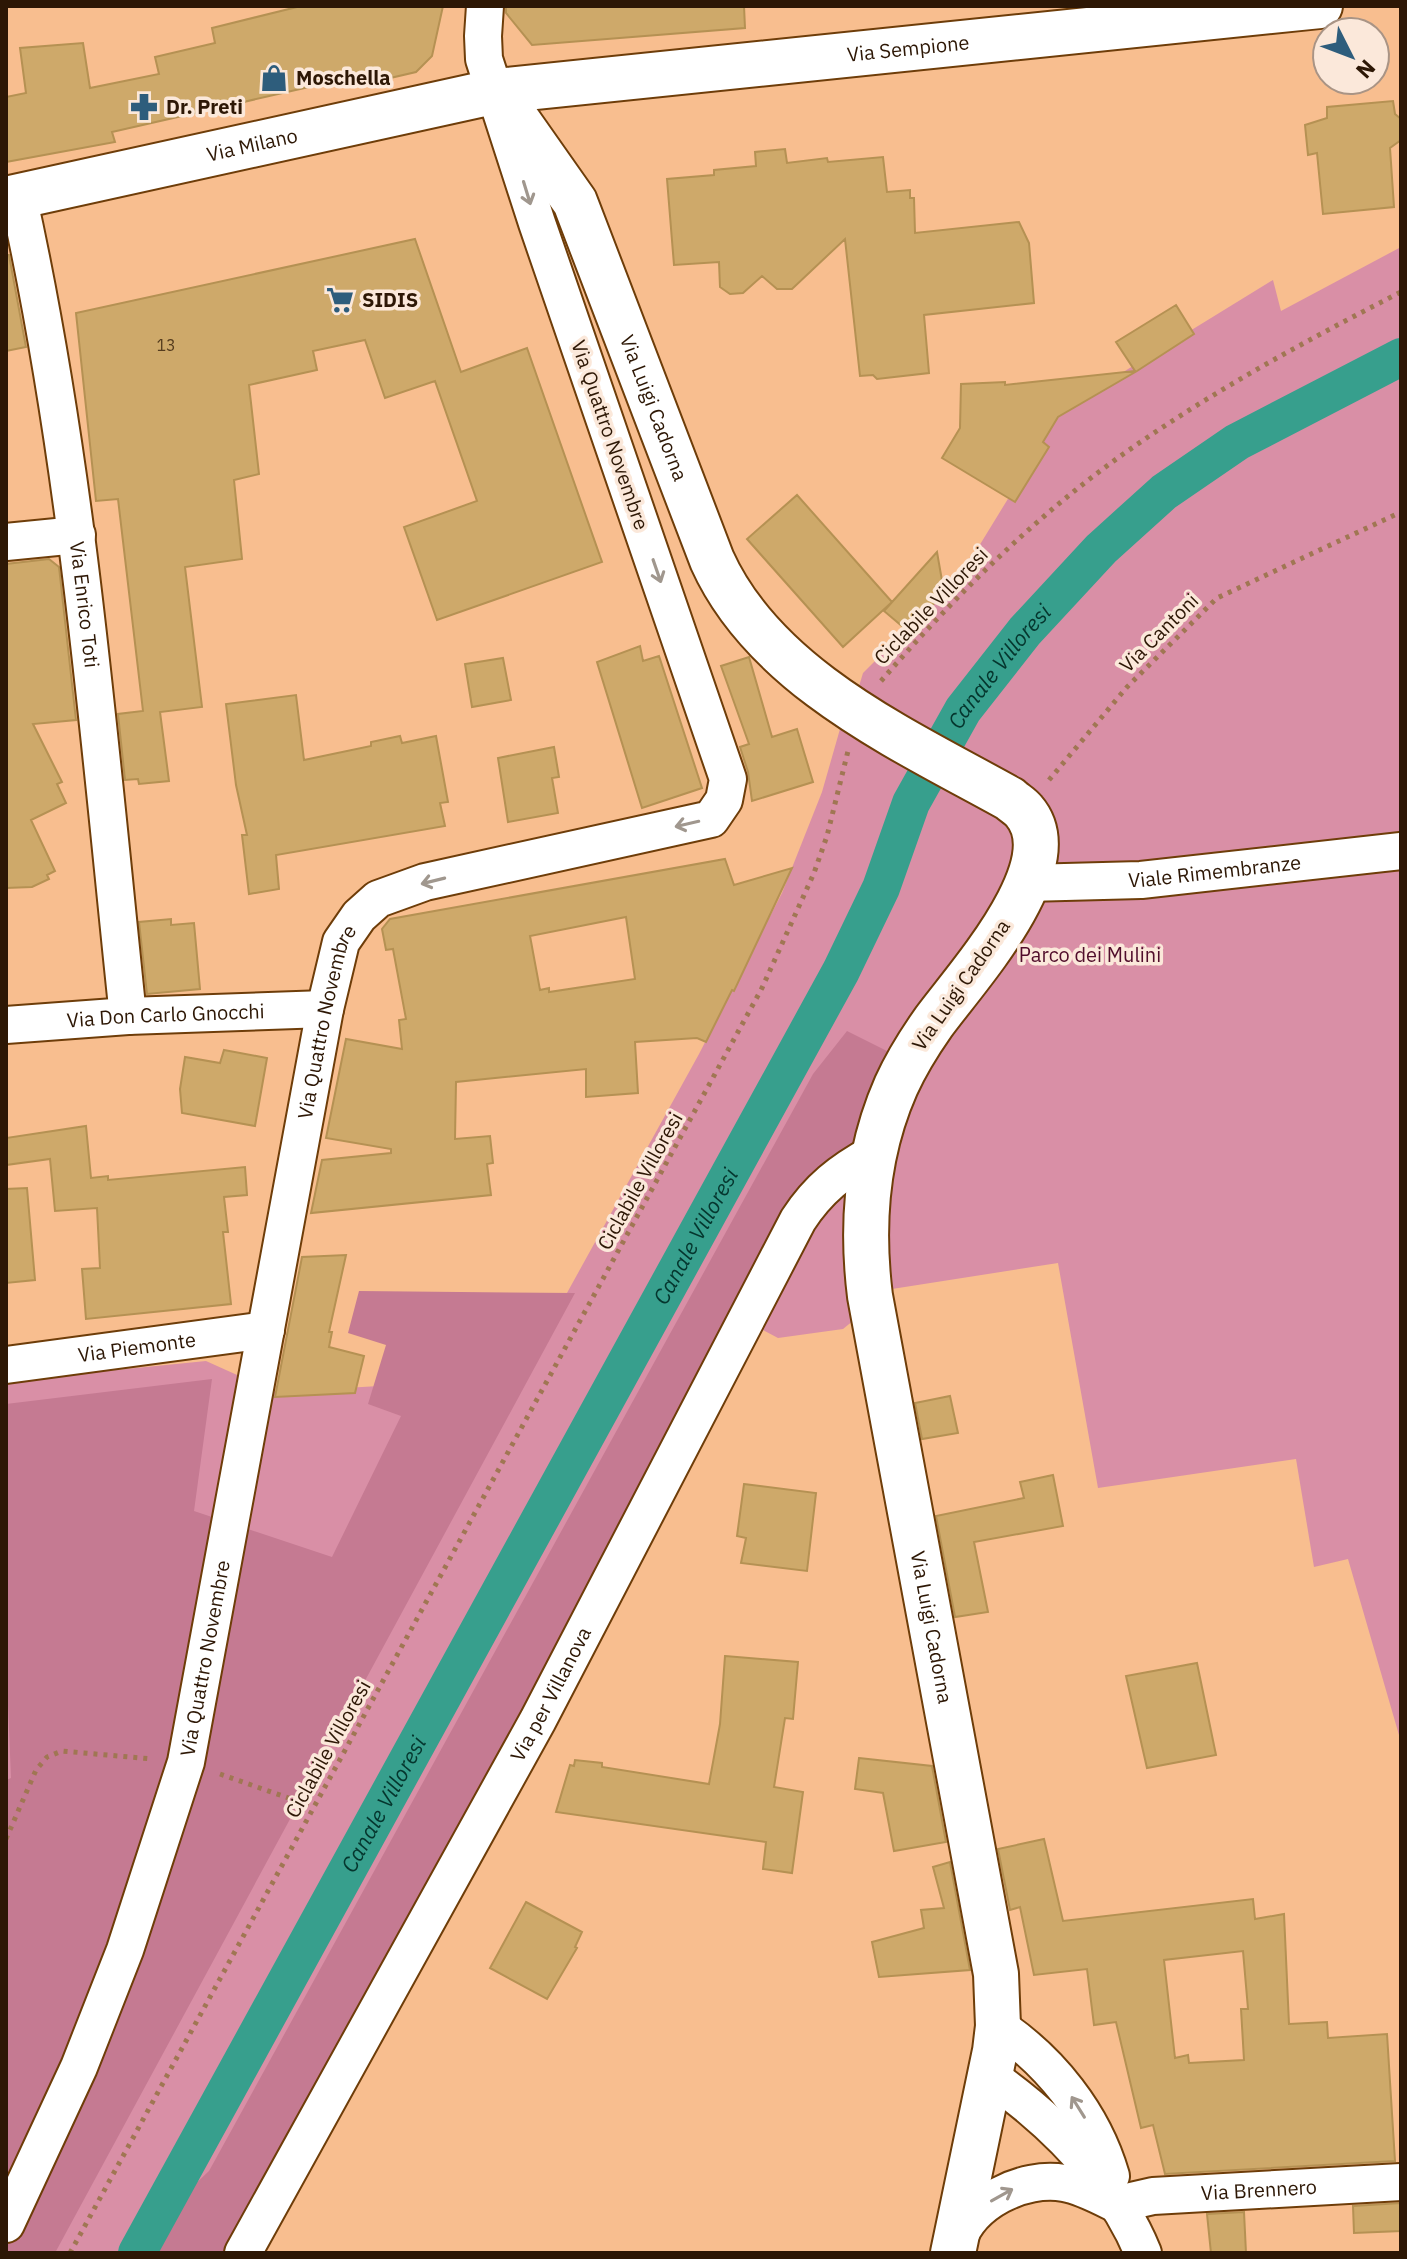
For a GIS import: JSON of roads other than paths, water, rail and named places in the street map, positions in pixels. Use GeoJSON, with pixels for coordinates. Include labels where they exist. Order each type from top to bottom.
{"type":"FeatureCollection","features":[{"type":"Feature","properties":{"kind":"street"},"geometry":{"type":"LineString","coordinates":[[485,6],[484,59],[497,91]]}},
{"type":"Feature","properties":{"kind":"street","name":"Via Sempione"},"geometry":{"type":"LineString","coordinates":[[497,91],[1266,8],[1320,6]]}},
{"type":"Feature","properties":{"kind":"street","name":"Via Milano"},"geometry":{"type":"LineString","coordinates":[[12,198],[497,91]]}},
{"type":"Feature","properties":{"kind":"street","name":"Via Luigi Cadorna"},"geometry":{"type":"LineString","coordinates":[[497,91],[575,202],[720,578],[762,634],[804,673],[868,719],[1017,805],[1032,824],[1036,841],[1027,883],[998,937],[913,1053],[897,1085],[874,1153],[865,1225],[870,1296],[996,1974],[998,2026],[991,2077],[954,2253]]}},
{"type":"Feature","properties":{"kind":"street","name":"Via Quattro Novembre"},"geometry":{"type":"LineString","coordinates":[[6,2224],[79,2067],[119,1965],[186,1762],[325,1009],[341,942],[359,916],[378,899],[425,882],[711,819],[724,800],[728,779],[537,223],[497,91]]}},
{"type":"Feature","properties":{"kind":"street","name":"Via Enrico Toti"},"geometry":{"type":"LineString","coordinates":[[12,198],[37,282],[77,535],[128,1016]]}},
{"type":"Feature","properties":{"kind":"street"},"geometry":{"type":"LineString","coordinates":[[6,542],[77,535]]}},
{"type":"Feature","properties":{"kind":"street","name":"Viale Rimembranze"},"geometry":{"type":"LineString","coordinates":[[1027,883],[1141,880],[1401,851]]}},
{"type":"Feature","properties":{"kind":"street","name":"Via Don Carlo Gnocchi"},"geometry":{"type":"LineString","coordinates":[[6,1025],[128,1016],[325,1009]]}},
{"type":"Feature","properties":{"kind":"street","name":"Via per Villanova"},"geometry":{"type":"LineString","coordinates":[[243,2253],[538,1720],[798,1220],[832,1178],[874,1153]]}},
{"type":"Feature","properties":{"kind":"street","name":"Via Piemonte"},"geometry":{"type":"LineString","coordinates":[[6,1365],[266,1330]]}},
{"type":"Feature","properties":{"kind":"street"},"geometry":{"type":"LineString","coordinates":[[998,2026],[1026,2045],[1051,2070],[1075,2102],[1111,2172],[1118,2204]]}},
{"type":"Feature","properties":{"kind":"street"},"geometry":{"type":"LineString","coordinates":[[991,2077],[1048,2122],[1073,2147],[1118,2204],[1143,2253]]}},
{"type":"Feature","properties":{"kind":"street","name":"Via Brennero"},"geometry":{"type":"LineString","coordinates":[[1118,2204],[1153,2196],[1401,2182]]}},
{"type":"Feature","properties":{"kind":"street","name":"Via Luigi Cadorna"},"geometry":{"type":"LineString","coordinates":[[954,2253],[960,2236],[978,2211],[1003,2192],[1033,2183],[1064,2183],[1118,2204]]}},
{"type":"Feature","properties":{"kind":"waterway","name":"Canale Villoresi"},"geometry":{"type":"LineString","coordinates":[[137,2253],[841,971],[881,888],[911,803],[963,710],[1025,631],[1101,549],[1164,492],[1237,442],[1401,357]]}},
{"type":"Feature","properties":{"kind":"place","name":"Moschella"},"geometry":{"type":"Point","coordinates":[274,78]}},
{"type":"Feature","properties":{"kind":"place","name":"Dr. Preti"},"geometry":{"type":"Point","coordinates":[144,107]}},
{"type":"Feature","properties":{"kind":"place","name":"SIDIS"},"geometry":{"type":"Point","coordinates":[340,300]}},
{"type":"Feature","properties":{"kind":"park label","name":"Parco dei Mulini"},"geometry":{"type":"Point","coordinates":[1090,955]}}]}
